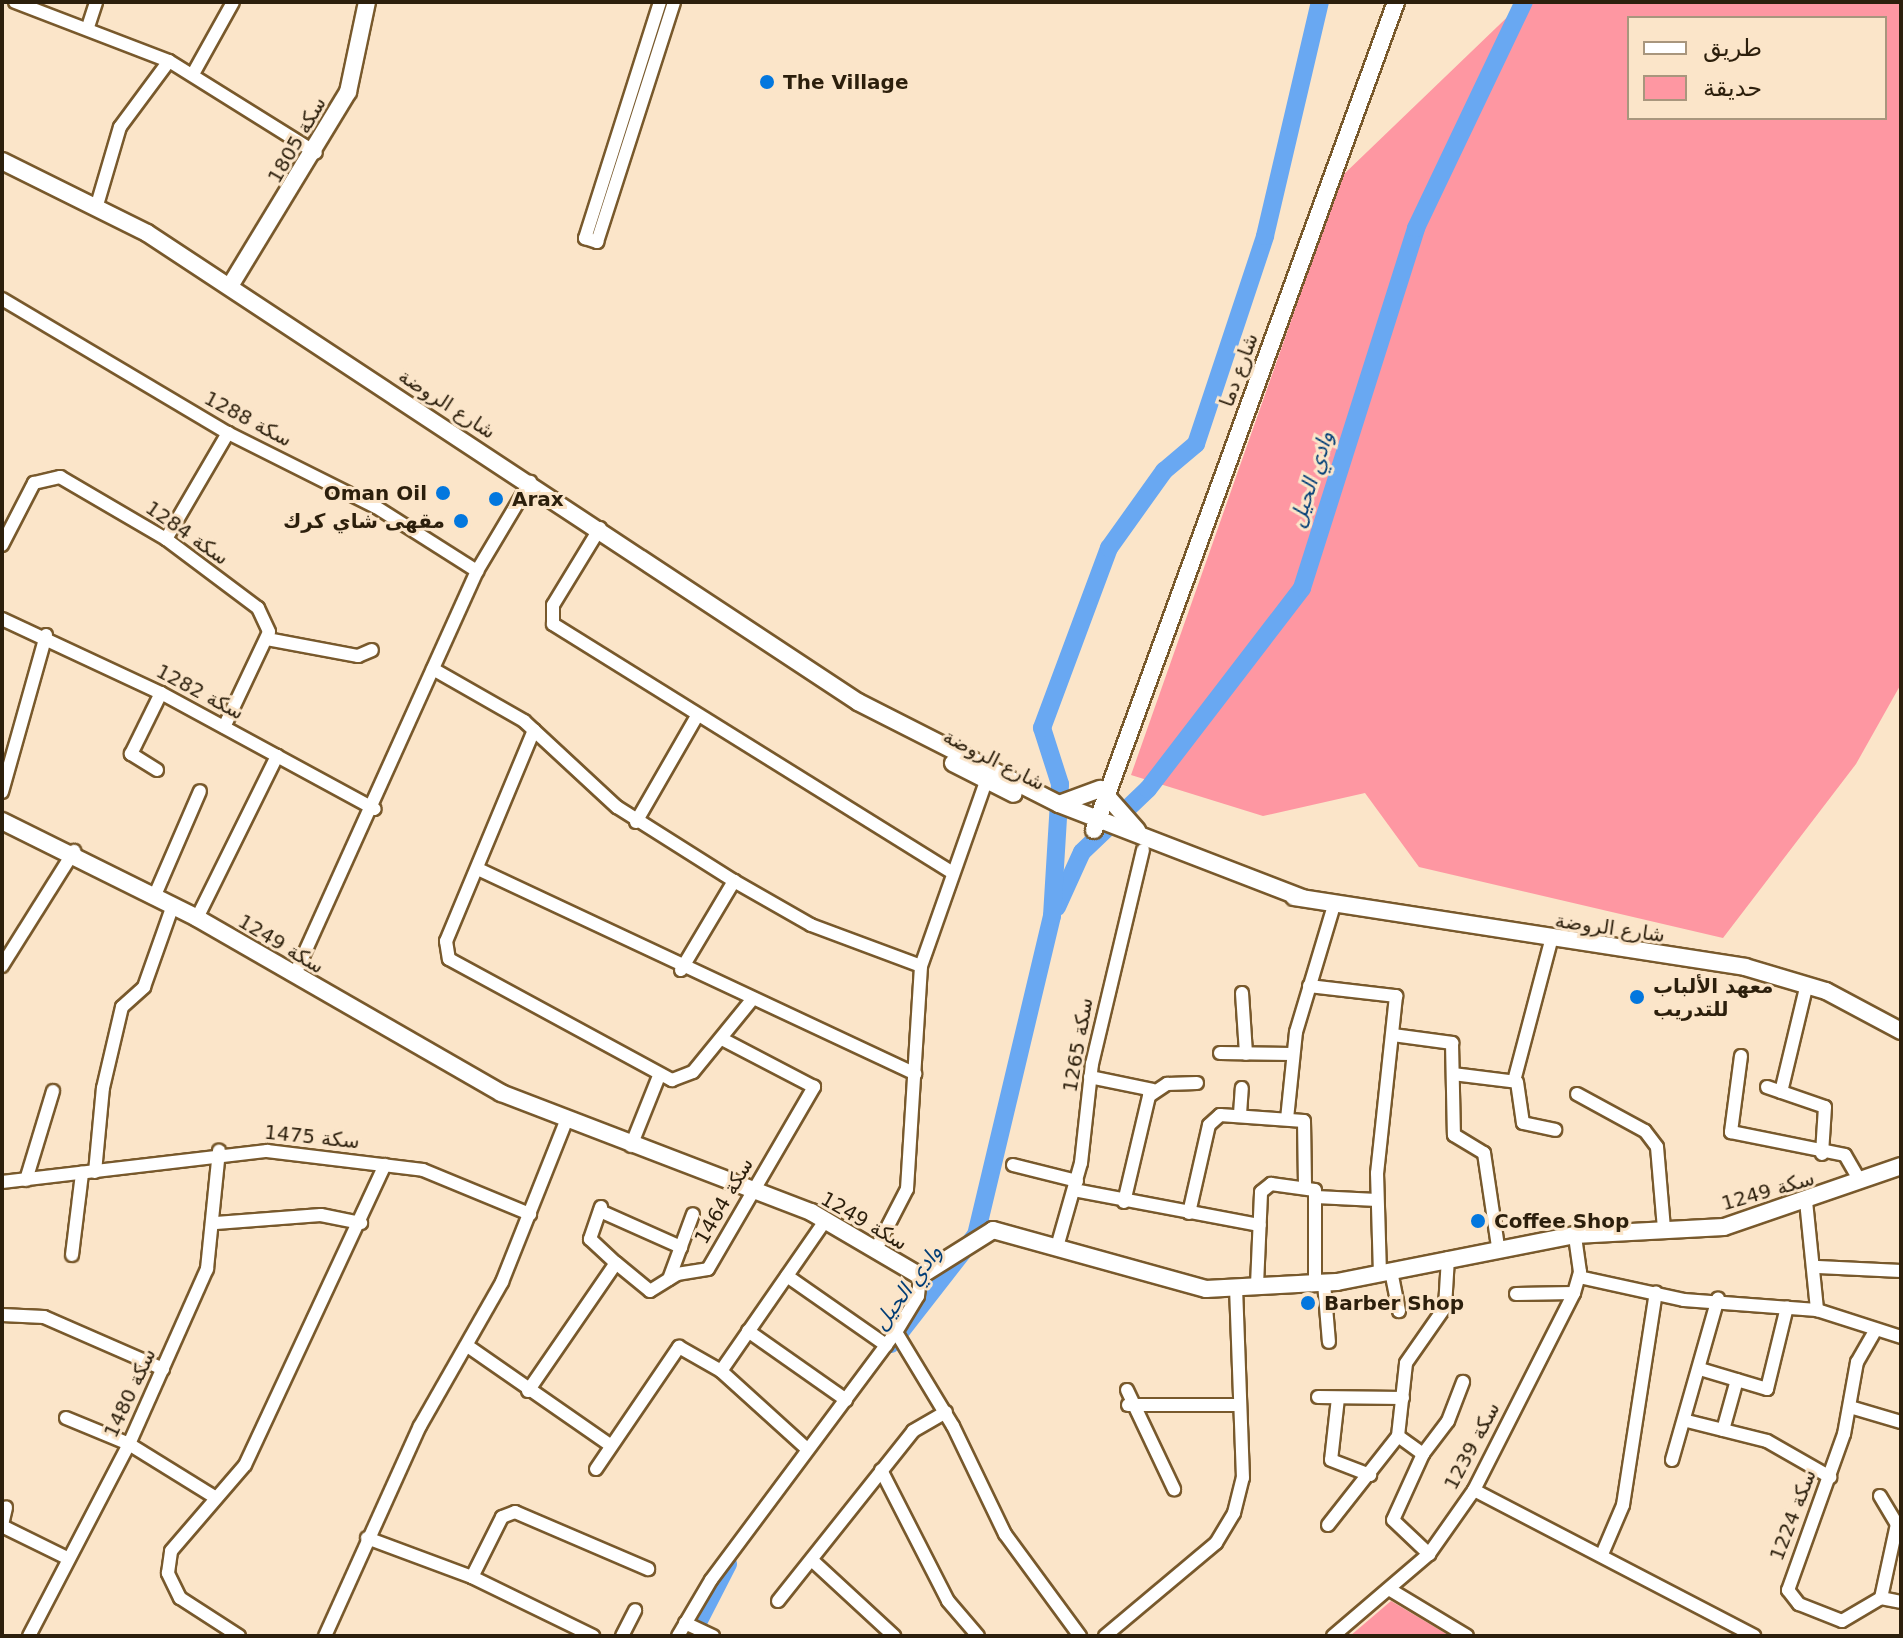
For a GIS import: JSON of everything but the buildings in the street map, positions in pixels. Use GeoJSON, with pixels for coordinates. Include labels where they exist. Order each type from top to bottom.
{"type":"FeatureCollection","features":[{"type":"Feature","properties":{"kind":"main road","name":"سكة 1805"},"geometry":{"type":"LineString","coordinates":[[230,286],[316,153],[354,79],[367,2]]}},
{"type":"Feature","properties":{"kind":"main road","name":"شارع دما"},"geometry":{"type":"LineString","coordinates":[[1092,824],[1396,2]]}},
{"type":"Feature","properties":{"kind":"main road","name":"شارع الروضة"},"geometry":{"type":"LineString","coordinates":[[2,161],[97,205],[230,286],[600,528],[858,702],[988,775],[1143,850],[1334,905],[1551,941],[1745,967],[1807,984],[1901,1031]]}},
{"type":"Feature","properties":{"kind":"main road","name":"شارع الروضة"},"geometry":{"type":"LineString","coordinates":[[988,775],[1059,804],[1092,824],[1211,863],[1302,898]]}},
{"type":"Feature","properties":{"kind":"main road"},"geometry":{"type":"LineString","coordinates":[[1059,804],[1103,792],[1130,826],[1211,863]]}},
{"type":"Feature","properties":{"kind":"main road","name":"سكة 1249"},"geometry":{"type":"LineString","coordinates":[[2,821],[74,851],[155,895],[459,1071],[566,1121],[825,1221],[920,1276],[984,1230],[1206,1289],[1320,1283],[1498,1247],[1575,1235],[1724,1227],[1901,1166]]}},
{"type":"Feature","properties":{"kind":"street"},"geometry":{"type":"LineString","coordinates":[[15,2],[88,27],[169,61],[316,153]]}},
{"type":"Feature","properties":{"kind":"street"},"geometry":{"type":"LineString","coordinates":[[88,27],[96,2]]}},
{"type":"Feature","properties":{"kind":"street"},"geometry":{"type":"LineString","coordinates":[[193,74],[233,2]]}},
{"type":"Feature","properties":{"kind":"street"},"geometry":{"type":"LineString","coordinates":[[660,2],[591,240],[674,2]]}},
{"type":"Feature","properties":{"kind":"street"},"geometry":{"type":"LineString","coordinates":[[97,205],[120,127],[169,61]]}},
{"type":"Feature","properties":{"kind":"street","name":"سكة 1288"},"geometry":{"type":"LineString","coordinates":[[2,299],[228,433],[376,507],[477,571]]}},
{"type":"Feature","properties":{"kind":"street"},"geometry":{"type":"LineString","coordinates":[[166,539],[228,433]]}},
{"type":"Feature","properties":{"kind":"street","name":"سكة 1284"},"geometry":{"type":"LineString","coordinates":[[2,545],[25,495],[47,477],[72,482],[166,539],[265,615],[267,639]]}},
{"type":"Feature","properties":{"kind":"street"},"geometry":{"type":"LineString","coordinates":[[295,974],[375,809],[477,571],[530,482]]}},
{"type":"Feature","properties":{"kind":"street"},"geometry":{"type":"LineString","coordinates":[[600,528],[550,619],[697,716],[953,873]]}},
{"type":"Feature","properties":{"kind":"street","name":"سكة 1282"},"geometry":{"type":"LineString","coordinates":[[2,619],[46,635],[161,693],[375,809]]}},
{"type":"Feature","properties":{"kind":"street"},"geometry":{"type":"LineString","coordinates":[[2,792],[46,635]]}},
{"type":"Feature","properties":{"kind":"street"},"geometry":{"type":"LineString","coordinates":[[224,727],[267,639],[358,656],[372,650]]}},
{"type":"Feature","properties":{"kind":"street"},"geometry":{"type":"LineString","coordinates":[[433,669],[534,730],[636,822],[811,925],[921,966]]}},
{"type":"Feature","properties":{"kind":"street"},"geometry":{"type":"LineString","coordinates":[[157,770],[131,754],[161,693]]}},
{"type":"Feature","properties":{"kind":"street"},"geometry":{"type":"LineString","coordinates":[[636,822],[697,716]]}},
{"type":"Feature","properties":{"kind":"street"},"geometry":{"type":"LineString","coordinates":[[534,730],[446,941],[449,959],[659,1076],[684,1079],[722,1039],[750,1002]]}},
{"type":"Feature","properties":{"kind":"street"},"geometry":{"type":"LineString","coordinates":[[197,918],[277,756]]}},
{"type":"Feature","properties":{"kind":"street"},"geometry":{"type":"LineString","coordinates":[[875,1251],[902,1210],[915,1074],[921,966],[988,775]]}},
{"type":"Feature","properties":{"kind":"street"},"geometry":{"type":"LineString","coordinates":[[155,895],[200,791]]}},
{"type":"Feature","properties":{"kind":"street","name":"سكة 1265"},"geometry":{"type":"LineString","coordinates":[[1057,1247],[1075,1185],[1090,1077],[1143,850]]}},
{"type":"Feature","properties":{"kind":"street"},"geometry":{"type":"LineString","coordinates":[[2,966],[5,951],[74,851]]}},
{"type":"Feature","properties":{"kind":"street"},"geometry":{"type":"LineString","coordinates":[[478,869],[559,902],[681,970],[915,1074]]}},
{"type":"Feature","properties":{"kind":"street"},"geometry":{"type":"LineString","coordinates":[[681,970],[734,881]]}},
{"type":"Feature","properties":{"kind":"street"},"geometry":{"type":"LineString","coordinates":[[72,1255],[103,1088],[122,1007],[144,987],[173,905]]}},
{"type":"Feature","properties":{"kind":"street"},"geometry":{"type":"LineString","coordinates":[[1287,1119],[1292,1054],[1334,905]]}},
{"type":"Feature","properties":{"kind":"street"},"geometry":{"type":"LineString","coordinates":[[1514,1081],[1551,941]]}},
{"type":"Feature","properties":{"kind":"street"},"geometry":{"type":"LineString","coordinates":[[1781,1092],[1807,984]]}},
{"type":"Feature","properties":{"kind":"street"},"geometry":{"type":"LineString","coordinates":[[1309,986],[1396,996],[1377,1200],[1386,1272],[1399,1311]]}},
{"type":"Feature","properties":{"kind":"street"},"geometry":{"type":"LineString","coordinates":[[1242,993],[1246,1054]]}},
{"type":"Feature","properties":{"kind":"street"},"geometry":{"type":"LineString","coordinates":[[1393,1035],[1452,1043],[1454,1135],[1484,1153],[1498,1247]]}},
{"type":"Feature","properties":{"kind":"street","name":"سكة 1464"},"geometry":{"type":"LineString","coordinates":[[616,1263],[650,1291],[669,1279],[708,1269],[814,1087],[722,1039]]}},
{"type":"Feature","properties":{"kind":"street"},"geometry":{"type":"LineString","coordinates":[[1220,1053],[1292,1054]]}},
{"type":"Feature","properties":{"kind":"street"},"geometry":{"type":"LineString","coordinates":[[1741,1056],[1731,1132],[1849,1158],[1860,1181]]}},
{"type":"Feature","properties":{"kind":"street"},"geometry":{"type":"LineString","coordinates":[[1453,1074],[1514,1081],[1522,1088],[1523,1123],[1555,1130]]}},
{"type":"Feature","properties":{"kind":"street"},"geometry":{"type":"LineString","coordinates":[[631,1146],[659,1076]]}},
{"type":"Feature","properties":{"kind":"street"},"geometry":{"type":"LineString","coordinates":[[1090,1077],[1153,1090],[1197,1083]]}},
{"type":"Feature","properties":{"kind":"street"},"geometry":{"type":"LineString","coordinates":[[1767,1087],[1825,1107],[1822,1154]]}},
{"type":"Feature","properties":{"kind":"street"},"geometry":{"type":"LineString","coordinates":[[1240,1114],[1242,1088]]}},
{"type":"Feature","properties":{"kind":"street"},"geometry":{"type":"LineString","coordinates":[[1124,1202],[1153,1090]]}},
{"type":"Feature","properties":{"kind":"street"},"geometry":{"type":"LineString","coordinates":[[26,1180],[53,1091]]}},
{"type":"Feature","properties":{"kind":"street"},"geometry":{"type":"LineString","coordinates":[[1577,1094],[1645,1131],[1657,1147],[1664,1229]]}},
{"type":"Feature","properties":{"kind":"street"},"geometry":{"type":"LineString","coordinates":[[1189,1213],[1209,1125],[1220,1115],[1287,1119],[1306,1126],[1305,1186]]}},
{"type":"Feature","properties":{"kind":"street"},"geometry":{"type":"LineString","coordinates":[[325,1636],[420,1426],[469,1347],[530,1214],[566,1121]]}},
{"type":"Feature","properties":{"kind":"street","name":"سكة 1475"},"geometry":{"type":"LineString","coordinates":[[2,1182],[89,1173],[219,1151],[423,1170],[530,1214]]}},
{"type":"Feature","properties":{"kind":"street","name":"سكة 1480"},"geometry":{"type":"LineString","coordinates":[[29,1636],[65,1557],[129,1444],[207,1269],[216,1223],[219,1151]]}},
{"type":"Feature","properties":{"kind":"street"},"geometry":{"type":"LineString","coordinates":[[239,1636],[180,1598],[168,1573],[171,1551],[245,1465],[361,1223],[385,1165]]}},
{"type":"Feature","properties":{"kind":"street"},"geometry":{"type":"LineString","coordinates":[[1013,1165],[1124,1202],[1260,1225]]}},
{"type":"Feature","properties":{"kind":"street"},"geometry":{"type":"LineString","coordinates":[[1257,1285],[1264,1186],[1305,1186],[1316,1197],[1377,1200]]}},
{"type":"Feature","properties":{"kind":"street"},"geometry":{"type":"LineString","coordinates":[[1316,1197],[1320,1283],[1329,1342]]}},
{"type":"Feature","properties":{"kind":"street"},"geometry":{"type":"LineString","coordinates":[[1806,1201],[1818,1267],[1817,1310]]}},
{"type":"Feature","properties":{"kind":"street"},"geometry":{"type":"LineString","coordinates":[[528,1391],[616,1263],[590,1239],[600,1209],[681,1247]]}},
{"type":"Feature","properties":{"kind":"street"},"geometry":{"type":"LineString","coordinates":[[669,1279],[693,1214]]}},
{"type":"Feature","properties":{"kind":"street"},"geometry":{"type":"LineString","coordinates":[[216,1223],[321,1215],[361,1223]]}},
{"type":"Feature","properties":{"kind":"street"},"geometry":{"type":"LineString","coordinates":[[721,1371],[825,1221]]}},
{"type":"Feature","properties":{"kind":"street","name":"سكة 1239"},"geometry":{"type":"LineString","coordinates":[[1333,1636],[1429,1554],[1474,1490],[1574,1293],[1579,1277],[1575,1235]]}},
{"type":"Feature","properties":{"kind":"street"},"geometry":{"type":"LineString","coordinates":[[1328,1525],[1398,1436],[1412,1345],[1445,1307],[1448,1258]]}},
{"type":"Feature","properties":{"kind":"street"},"geometry":{"type":"LineString","coordinates":[[1818,1267],[1901,1271]]}},
{"type":"Feature","properties":{"kind":"street"},"geometry":{"type":"LineString","coordinates":[[787,1276],[886,1345]]}},
{"type":"Feature","properties":{"kind":"street"},"geometry":{"type":"LineString","coordinates":[[678,1636],[807,1449],[896,1332],[918,1296],[920,1276]]}},
{"type":"Feature","properties":{"kind":"street"},"geometry":{"type":"LineString","coordinates":[[1579,1277],[1656,1293],[1817,1310],[1901,1337]]}},
{"type":"Feature","properties":{"kind":"street"},"geometry":{"type":"LineString","coordinates":[[1105,1636],[1226,1529],[1243,1478],[1237,1405],[1236,1288]]}},
{"type":"Feature","properties":{"kind":"street"},"geometry":{"type":"LineString","coordinates":[[1516,1294],[1574,1293]]}},
{"type":"Feature","properties":{"kind":"street"},"geometry":{"type":"LineString","coordinates":[[1603,1552],[1623,1505],[1656,1293]]}},
{"type":"Feature","properties":{"kind":"street"},"geometry":{"type":"LineString","coordinates":[[1672,1460],[1687,1421],[1718,1298]]}},
{"type":"Feature","properties":{"kind":"street"},"geometry":{"type":"LineString","coordinates":[[1700,1369],[1767,1389],[1787,1307]]}},
{"type":"Feature","properties":{"kind":"street"},"geometry":{"type":"LineString","coordinates":[[2,1315],[44,1317],[163,1369]]}},
{"type":"Feature","properties":{"kind":"street"},"geometry":{"type":"LineString","coordinates":[[748,1331],[846,1400]]}},
{"type":"Feature","properties":{"kind":"street","name":"سكة 1224"},"geometry":{"type":"LineString","coordinates":[[1875,1331],[1857,1362],[1850,1407],[1830,1477],[1790,1595],[1842,1621],[1881,1598]]}},
{"type":"Feature","properties":{"kind":"street"},"geometry":{"type":"LineString","coordinates":[[896,1332],[946,1412],[1005,1534],[1080,1636]]}},
{"type":"Feature","properties":{"kind":"street"},"geometry":{"type":"LineString","coordinates":[[469,1347],[528,1391],[607,1443]]}},
{"type":"Feature","properties":{"kind":"street"},"geometry":{"type":"LineString","coordinates":[[596,1469],[607,1443],[679,1347],[721,1371],[807,1449]]}},
{"type":"Feature","properties":{"kind":"street"},"geometry":{"type":"LineString","coordinates":[[1723,1430],[1737,1380]]}},
{"type":"Feature","properties":{"kind":"street"},"geometry":{"type":"LineString","coordinates":[[1429,1554],[1393,1520],[1423,1454],[1448,1421],[1463,1382]]}},
{"type":"Feature","properties":{"kind":"street"},"geometry":{"type":"LineString","coordinates":[[1127,1390],[1128,1405],[1174,1489]]}},
{"type":"Feature","properties":{"kind":"street"},"geometry":{"type":"LineString","coordinates":[[1318,1397],[1403,1398]]}},
{"type":"Feature","properties":{"kind":"street"},"geometry":{"type":"LineString","coordinates":[[1338,1398],[1331,1460],[1370,1475]]}},
{"type":"Feature","properties":{"kind":"street"},"geometry":{"type":"LineString","coordinates":[[1128,1405],[1237,1405]]}},
{"type":"Feature","properties":{"kind":"street"},"geometry":{"type":"LineString","coordinates":[[1850,1407],[1901,1422]]}},
{"type":"Feature","properties":{"kind":"street"},"geometry":{"type":"LineString","coordinates":[[778,1601],[815,1563],[881,1470],[913,1431],[946,1412]]}},
{"type":"Feature","properties":{"kind":"street"},"geometry":{"type":"LineString","coordinates":[[66,1418],[129,1444],[216,1498]]}},
{"type":"Feature","properties":{"kind":"street"},"geometry":{"type":"LineString","coordinates":[[1687,1421],[1767,1441],[1830,1477]]}},
{"type":"Feature","properties":{"kind":"street"},"geometry":{"type":"LineString","coordinates":[[1398,1436],[1423,1454]]}},
{"type":"Feature","properties":{"kind":"street"},"geometry":{"type":"LineString","coordinates":[[881,1470],[948,1601],[978,1636]]}},
{"type":"Feature","properties":{"kind":"street"},"geometry":{"type":"LineString","coordinates":[[1474,1490],[1603,1552],[1754,1636]]}},
{"type":"Feature","properties":{"kind":"street"},"geometry":{"type":"LineString","coordinates":[[1880,1496],[1897,1524],[1881,1598],[1901,1602]]}},
{"type":"Feature","properties":{"kind":"street"},"geometry":{"type":"LineString","coordinates":[[6,1507],[2,1525],[65,1557]]}},
{"type":"Feature","properties":{"kind":"street"},"geometry":{"type":"LineString","coordinates":[[472,1577],[502,1517],[515,1512],[648,1569]]}},
{"type":"Feature","properties":{"kind":"street"},"geometry":{"type":"LineString","coordinates":[[367,1538],[472,1577],[593,1636]]}},
{"type":"Feature","properties":{"kind":"street"},"geometry":{"type":"LineString","coordinates":[[815,1563],[894,1636]]}},
{"type":"Feature","properties":{"kind":"street"},"geometry":{"type":"LineString","coordinates":[[1389,1589],[1467,1636]]}},
{"type":"Feature","properties":{"kind":"street"},"geometry":{"type":"LineString","coordinates":[[622,1636],[635,1610]]}},
{"type":"Feature","properties":{"kind":"street"},"geometry":{"type":"LineString","coordinates":[[685,1623],[713,1636]]}},
{"type":"Feature","properties":{"kind":"green space"},"geometry":{"type":"Polygon","coordinates":[[[1523,2],[1901,2],[1901,684],[1856,764],[1723,938],[1419,867],[1365,793],[1263,816],[1131,775],[1342,176],[1523,2]]]}},
{"type":"Feature","properties":{"kind":"green space"},"geometry":{"type":"Polygon","coordinates":[[[1391,1601],[1450,1636],[1350,1636],[1391,1601]]]}},
{"type":"Feature","properties":{"kind":"waterway","name":"وادي الحيل"},"geometry":{"type":"LineString","coordinates":[[891,1344],[976,1235],[1052,916],[1060,784],[1042,728],[1109,548],[1164,471],[1196,444],[1265,236],[1320,2]]}},
{"type":"Feature","properties":{"kind":"waterway","name":"وادي الحيل"},"geometry":{"type":"LineString","coordinates":[[1057,907],[1082,852],[1148,789],[1302,588],[1416,228],[1524,2]]}},
{"type":"Feature","properties":{"kind":"waterway","name":"وادي الحيل"},"geometry":{"type":"LineString","coordinates":[[691,1636],[728,1564]]}},
{"type":"Feature","properties":{"kind":"place","name":"The Village"},"geometry":{"type":"Point","coordinates":[767,82]}},
{"type":"Feature","properties":{"kind":"place","name":"Oman Oil"},"geometry":{"type":"Point","coordinates":[443,493]}},
{"type":"Feature","properties":{"kind":"place","name":"Arax"},"geometry":{"type":"Point","coordinates":[496,499]}},
{"type":"Feature","properties":{"kind":"place","name":"مقهى شاي كرك"},"geometry":{"type":"Point","coordinates":[461,521]}},
{"type":"Feature","properties":{"kind":"place","name":"معهد الألباب للتدريب"},"geometry":{"type":"Point","coordinates":[1637,997]}},
{"type":"Feature","properties":{"kind":"place","name":"Coffee Shop"},"geometry":{"type":"Point","coordinates":[1478,1221]}},
{"type":"Feature","properties":{"kind":"place","name":"Barber Shop"},"geometry":{"type":"Point","coordinates":[1308,1303]}}]}
